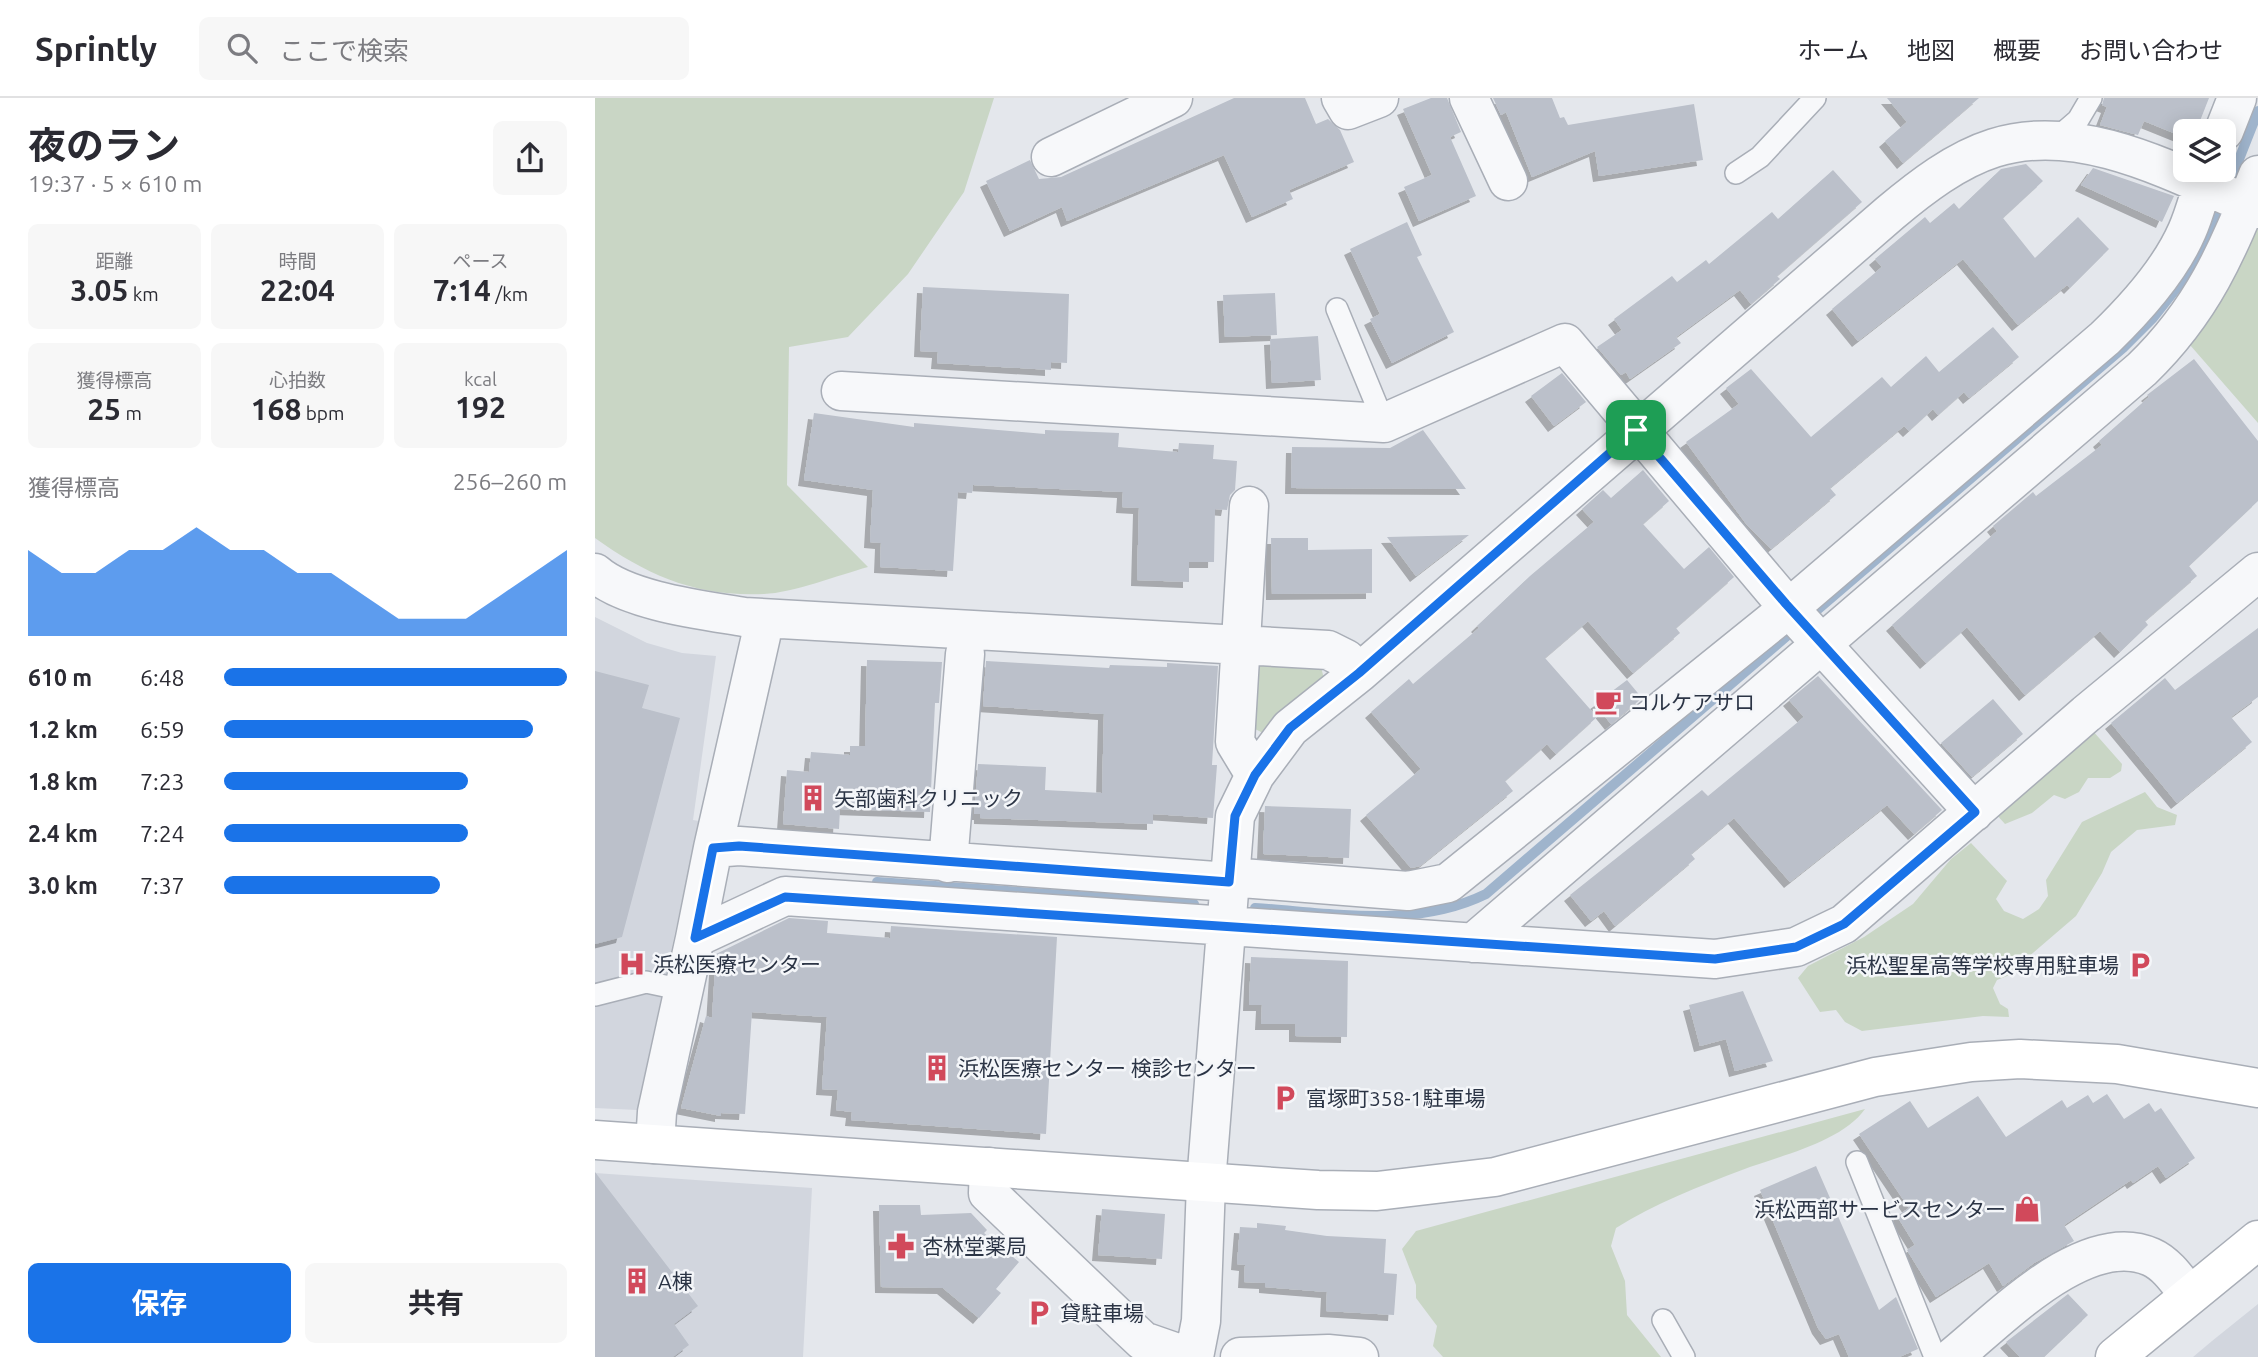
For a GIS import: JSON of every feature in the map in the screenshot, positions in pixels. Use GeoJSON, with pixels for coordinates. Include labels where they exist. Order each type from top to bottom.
{"type":"FeatureCollection","features":[{"type":"Feature","properties":{"kind":"street"},"geometry":{"type":"LineString","coordinates":[[1341,98],[1348,110],[1379,98]]}},
{"type":"Feature","properties":{"kind":"street"},"geometry":{"type":"LineString","coordinates":[[1469,98],[1508,181]]}},
{"type":"Feature","properties":{"kind":"street"},"geometry":{"type":"LineString","coordinates":[[2229,119],[2237,98]]}},
{"type":"Feature","properties":{"kind":"street"},"geometry":{"type":"LineString","coordinates":[[1051,157],[1175,99]]}},
{"type":"Feature","properties":{"kind":"street"},"geometry":{"type":"LineString","coordinates":[[989,1167],[988,1193],[1143,1341],[1192,1357],[1201,1321],[1206,1183],[1235,816],[1255,775],[1290,728],[1359,673],[1636,430],[1899,205],[1951,167],[1994,148],[2056,139],[2093,144],[2173,168]]}},
{"type":"Feature","properties":{"kind":"street"},"geometry":{"type":"LineString","coordinates":[[713,848],[739,846],[948,863],[1408,891],[1448,883],[1789,608],[2116,327],[2173,254],[2186,233],[2203,182]]}},
{"type":"Feature","properties":{"kind":"street"},"geometry":{"type":"LineString","coordinates":[[1473,943],[1820,642],[2142,369],[2171,341],[2196,309],[2254,196],[2218,182]]}},
{"type":"Feature","properties":{"kind":"street"},"geometry":{"type":"LineString","coordinates":[[841,391],[1384,423],[1565,342],[1636,430],[1789,608],[1975,812]]}},
{"type":"Feature","properties":{"kind":"street"},"geometry":{"type":"LineString","coordinates":[[1249,506],[1235,742],[1255,775]]}},
{"type":"Feature","properties":{"kind":"street"},"geometry":{"type":"LineString","coordinates":[[695,938],[785,897],[1715,959],[1796,947],[1844,924],[2086,713],[2258,572]]}},
{"type":"Feature","properties":{"kind":"street"},"geometry":{"type":"LineString","coordinates":[[595,573],[606,583],[675,605],[744,617],[1328,650],[1346,659],[1359,673]]}},
{"type":"Feature","properties":{"kind":"street"},"geometry":{"type":"LineString","coordinates":[[655,1144],[657,1112],[761,636]]}},
{"type":"Feature","properties":{"kind":"street"},"geometry":{"type":"LineString","coordinates":[[948,863],[965,654]]}},
{"type":"Feature","properties":{"kind":"street"},"geometry":{"type":"LineString","coordinates":[[595,1140],[1206,1183],[1377,1191],[1483,1179],[1552,1164],[1875,1077],[1971,1062],[2057,1059],[2117,1064],[2258,1088]]}},
{"type":"Feature","properties":{"kind":"street"},"geometry":{"type":"LineString","coordinates":[[2115,1357],[2258,1240]]}},
{"type":"Feature","properties":{"kind":"street"},"geometry":{"type":"LineString","coordinates":[[1953,1357],[2057,1274],[2105,1252],[2129,1250],[2153,1258],[2172,1274],[2189,1294]]}},
{"type":"Feature","properties":{"kind":"street"},"geometry":{"type":"LineString","coordinates":[[1240,1357],[1328,1354],[1359,1357]]}},
{"type":"Feature","properties":{"kind":"lane"},"geometry":{"type":"LineString","coordinates":[[1736,173],[1760,157],[1815,98]]}},
{"type":"Feature","properties":{"kind":"lane"},"geometry":{"type":"LineString","coordinates":[[2056,139],[2078,120],[2091,98]]}},
{"type":"Feature","properties":{"kind":"lane"},"geometry":{"type":"LineString","coordinates":[[1337,309],[1384,423]]}},
{"type":"Feature","properties":{"kind":"lane"},"geometry":{"type":"LineString","coordinates":[[595,995],[646,982],[684,990]]}},
{"type":"Feature","properties":{"kind":"lane"},"geometry":{"type":"LineString","coordinates":[[1857,1162],[1935,1357]]}},
{"type":"Feature","properties":{"kind":"lane"},"geometry":{"type":"LineString","coordinates":[[1663,1320],[1683,1357]]}},
{"type":"Feature","properties":{"kind":"shaded area","name":"浜松医療センター"},"geometry":{"type":"Polygon","coordinates":[[[595,617],[647,643],[682,653],[716,656],[693,820],[699,821],[637,1110],[595,1108],[595,617]]]}},
{"type":"Feature","properties":{"kind":"shaded area"},"geometry":{"type":"Polygon","coordinates":[[[595,1173],[812,1188],[803,1357],[595,1357],[595,1173]]]}},
{"type":"Feature","properties":{"kind":"shaded area"},"geometry":{"type":"Polygon","coordinates":[[[2258,1304],[2258,1357],[2193,1357],[2212,1341],[2258,1304]]]}},
{"type":"Feature","properties":{"kind":"green space"},"geometry":{"type":"Polygon","coordinates":[[[595,98],[994,98],[964,192],[908,274],[848,337],[789,347],[787,485],[868,567],[775,593],[717,592],[695,588],[654,573],[595,538],[595,98]]]}},
{"type":"Feature","properties":{"kind":"green space"},"geometry":{"type":"Polygon","coordinates":[[[2249,226],[2258,230],[2258,423],[2190,345],[2217,303],[2249,226]]]}},
{"type":"Feature","properties":{"kind":"green space"},"geometry":{"type":"Polygon","coordinates":[[[1256,663],[1321,667],[1325,683],[1269,736],[1253,728],[1256,663]]]}},
{"type":"Feature","properties":{"kind":"green space"},"geometry":{"type":"Polygon","coordinates":[[[2092,730],[2122,764],[2121,771],[2110,778],[2088,778],[2079,792],[2065,799],[2054,795],[2032,813],[2005,824],[1996,814],[2092,730]]]}},
{"type":"Feature","properties":{"kind":"green space"},"geometry":{"type":"Polygon","coordinates":[[[2145,792],[2157,807],[2177,815],[2175,825],[2137,830],[2111,852],[2102,873],[2076,916],[2020,964],[2017,972],[1997,980],[1993,988],[2000,1004],[2008,1009],[2009,1017],[1983,1016],[1862,1031],[1845,1022],[1836,1010],[1820,1012],[1798,978],[1808,966],[1864,937],[1913,904],[1951,859],[1971,843],[2007,881],[1996,899],[2004,911],[2023,919],[2039,909],[2048,896],[2046,880],[2082,822],[2145,792]]]}},
{"type":"Feature","properties":{"kind":"green space"},"geometry":{"type":"Polygon","coordinates":[[[1865,1109],[1855,1121],[1826,1139],[1694,1189],[1616,1228],[1611,1246],[1625,1281],[1627,1315],[1661,1357],[1443,1357],[1433,1346],[1437,1326],[1416,1298],[1416,1285],[1402,1249],[1416,1231],[1865,1109]]]}},
{"type":"Feature","properties":{"kind":"building"},"geometry":{"type":"Polygon","coordinates":[[[1234,98],[1305,98],[1316,124],[1328,119],[1340,130],[1354,162],[1289,190],[1293,199],[1252,217],[1224,155],[1067,221],[1062,207],[1010,231],[986,181],[1030,160],[1039,179],[1061,177],[1234,98]]]}},
{"type":"Feature","properties":{"kind":"building"},"geometry":{"type":"Polygon","coordinates":[[[1431,98],[1447,98],[1461,132],[1450,137],[1476,196],[1419,221],[1404,187],[1432,175],[1403,109],[1431,98]]]}},
{"type":"Feature","properties":{"kind":"building"},"geometry":{"type":"Polygon","coordinates":[[[1493,98],[1552,98],[1560,118],[1564,117],[1568,125],[1694,104],[1703,160],[1599,176],[1595,151],[1532,177],[1506,112],[1501,115],[1493,98]]]}},
{"type":"Feature","properties":{"kind":"building"},"geometry":{"type":"Polygon","coordinates":[[[1887,98],[1979,98],[1903,163],[1885,141],[1907,122],[1887,98]]]}},
{"type":"Feature","properties":{"kind":"building"},"geometry":{"type":"Polygon","coordinates":[[[2104,98],[2209,98],[2201,119],[2173,119],[2173,133],[2144,121],[2138,135],[2100,125],[2107,107],[2102,105],[2104,98]]]}},
{"type":"Feature","properties":{"kind":"building"},"geometry":{"type":"Polygon","coordinates":[[[2026,164],[2043,181],[2003,218],[2035,258],[2078,217],[2109,249],[2070,288],[2067,285],[2018,325],[1963,259],[1858,341],[1832,309],[1882,267],[1875,259],[1925,217],[1930,223],[1954,203],[1959,209],[2001,169],[2026,164]]]}},
{"type":"Feature","properties":{"kind":"building"},"geometry":{"type":"Polygon","coordinates":[[[2093,168],[2174,196],[2162,222],[2081,185],[2093,168]]]}},
{"type":"Feature","properties":{"kind":"building"},"geometry":{"type":"Polygon","coordinates":[[[1833,170],[1862,202],[1777,276],[1780,279],[1751,304],[1740,290],[1676,337],[1681,343],[1630,379],[1626,372],[1621,375],[1597,347],[1622,330],[1614,319],[1672,276],[1677,282],[1706,260],[1709,264],[1772,212],[1778,219],[1833,170]]]}},
{"type":"Feature","properties":{"kind":"building"},"geometry":{"type":"Polygon","coordinates":[[[1407,222],[1422,255],[1417,257],[1454,332],[1392,363],[1370,319],[1380,314],[1350,249],[1407,222]]]}},
{"type":"Feature","properties":{"kind":"building"},"geometry":{"type":"Polygon","coordinates":[[[923,287],[1069,294],[1067,363],[1051,362],[1051,370],[937,363],[938,352],[920,351],[923,287]]]}},
{"type":"Feature","properties":{"kind":"building"},"geometry":{"type":"Polygon","coordinates":[[[1275,293],[1277,335],[1225,337],[1223,295],[1275,293]]]}},
{"type":"Feature","properties":{"kind":"building"},"geometry":{"type":"Polygon","coordinates":[[[1993,327],[2019,357],[1969,398],[1964,392],[1938,415],[1933,409],[1909,431],[1904,426],[1830,488],[1836,495],[1771,549],[1747,525],[1686,442],[1739,404],[1726,388],[1751,369],[1811,437],[1882,377],[1891,387],[1926,356],[1939,372],[1993,327]]]}},
{"type":"Feature","properties":{"kind":"building"},"geometry":{"type":"Polygon","coordinates":[[[1318,336],[1321,380],[1272,383],[1270,339],[1318,336]]]}},
{"type":"Feature","properties":{"kind":"building"},"geometry":{"type":"Polygon","coordinates":[[[2194,359],[2258,441],[2258,501],[2189,566],[2197,576],[2145,621],[2148,625],[2120,652],[2100,631],[2025,695],[1967,627],[1926,663],[1892,625],[1997,531],[1993,526],[2033,492],[2036,496],[2102,445],[2099,441],[2149,397],[2147,395],[2194,359]]]}},
{"type":"Feature","properties":{"kind":"building"},"geometry":{"type":"Polygon","coordinates":[[[1562,373],[1586,402],[1554,426],[1531,396],[1562,373]]]}},
{"type":"Feature","properties":{"kind":"building"},"geometry":{"type":"Polygon","coordinates":[[[814,413],[914,427],[914,423],[1045,434],[1045,430],[1119,433],[1118,447],[1178,452],[1179,443],[1214,445],[1213,459],[1237,461],[1235,490],[1230,495],[1227,510],[1215,509],[1214,562],[1189,562],[1189,582],[1137,580],[1139,508],[1122,507],[1123,492],[973,485],[972,493],[958,492],[953,571],[880,567],[881,543],[870,542],[873,490],[804,480],[814,413]]]}},
{"type":"Feature","properties":{"kind":"building"},"geometry":{"type":"Polygon","coordinates":[[[1423,430],[1466,489],[1291,488],[1292,447],[1390,448],[1423,430]]]}},
{"type":"Feature","properties":{"kind":"building"},"geometry":{"type":"Polygon","coordinates":[[[1643,470],[1669,501],[1643,524],[1684,569],[1709,547],[1734,577],[1676,628],[1680,633],[1633,673],[1588,621],[1545,658],[1597,717],[1556,754],[1547,744],[1505,781],[1513,791],[1420,866],[1411,868],[1366,815],[1421,769],[1371,712],[1409,679],[1413,684],[1479,628],[1477,626],[1530,576],[1594,522],[1582,509],[1603,490],[1611,498],[1643,470]]]}},
{"type":"Feature","properties":{"kind":"building"},"geometry":{"type":"Polygon","coordinates":[[[1469,535],[1416,576],[1387,537],[1469,535]]]}},
{"type":"Feature","properties":{"kind":"building"},"geometry":{"type":"Polygon","coordinates":[[[1271,538],[1308,538],[1308,550],[1372,549],[1372,593],[1272,594],[1271,538]]]}},
{"type":"Feature","properties":{"kind":"building"},"geometry":{"type":"Polygon","coordinates":[[[2258,628],[2258,697],[2231,717],[2252,742],[2177,803],[2111,723],[2165,678],[2175,690],[2258,628]]]}},
{"type":"Feature","properties":{"kind":"building"},"geometry":{"type":"Polygon","coordinates":[[[867,660],[942,662],[939,703],[935,703],[930,812],[840,809],[839,829],[783,824],[787,770],[809,772],[811,752],[850,755],[850,746],[865,746],[867,660]]]}},
{"type":"Feature","properties":{"kind":"building"},"geometry":{"type":"Polygon","coordinates":[[[986,661],[1109,668],[1110,665],[1167,667],[1167,663],[1218,666],[1212,765],[1217,765],[1213,818],[1153,814],[1153,824],[980,818],[980,814],[974,814],[978,764],[1046,767],[1045,790],[1102,793],[1104,714],[983,706],[986,661]]]}},
{"type":"Feature","properties":{"kind":"building"},"geometry":{"type":"Polygon","coordinates":[[[595,671],[649,685],[642,708],[680,718],[622,937],[595,944],[595,671]]]}},
{"type":"Feature","properties":{"kind":"building"},"geometry":{"type":"Polygon","coordinates":[[[1818,676],[1942,810],[1914,834],[1887,805],[1790,882],[1734,818],[1691,854],[1695,859],[1615,926],[1604,911],[1591,921],[1570,895],[1702,790],[1708,796],[1804,717],[1789,700],[1818,676]]]}},
{"type":"Feature","properties":{"kind":"building"},"geometry":{"type":"Polygon","coordinates":[[[1627,680],[1642,698],[1611,724],[1595,704],[1627,680]]]}},
{"type":"Feature","properties":{"kind":"building"},"geometry":{"type":"Polygon","coordinates":[[[1993,699],[2023,734],[1972,777],[1941,743],[1993,699]]]}},
{"type":"Feature","properties":{"kind":"building"},"geometry":{"type":"Polygon","coordinates":[[[1265,806],[1351,809],[1349,858],[1263,854],[1265,806]]]}},
{"type":"Feature","properties":{"kind":"building"},"geometry":{"type":"Polygon","coordinates":[[[789,918],[828,921],[827,933],[890,938],[891,926],[1057,937],[1046,1134],[851,1120],[852,1112],[836,1110],[838,1090],[822,1089],[827,1017],[752,1012],[745,1114],[721,1113],[721,1116],[681,1108],[706,1016],[712,1018],[716,954],[789,918]]]}},
{"type":"Feature","properties":{"kind":"building"},"geometry":{"type":"Polygon","coordinates":[[[1251,957],[1348,961],[1347,1037],[1295,1036],[1295,1024],[1261,1024],[1262,1005],[1249,1005],[1251,957]]]}},
{"type":"Feature","properties":{"kind":"building"},"geometry":{"type":"Polygon","coordinates":[[[1743,991],[1773,1061],[1735,1071],[1726,1039],[1700,1046],[1689,1005],[1743,991]]]}},
{"type":"Feature","properties":{"kind":"building"},"geometry":{"type":"Polygon","coordinates":[[[2107,1094],[2124,1119],[2149,1103],[2155,1112],[2161,1108],[2195,1158],[2166,1178],[2158,1166],[2133,1183],[2131,1180],[2064,1225],[2074,1241],[2034,1263],[2003,1286],[1989,1263],[1936,1297],[1907,1250],[1915,1245],[1897,1216],[1909,1208],[1859,1134],[1910,1101],[1928,1128],[1978,1096],[2006,1137],[2062,1100],[2067,1108],[2088,1095],[2093,1103],[2107,1094]]]}},
{"type":"Feature","properties":{"kind":"building"},"geometry":{"type":"Polygon","coordinates":[[[1816,1166],[1879,1310],[1896,1297],[1918,1349],[1899,1357],[1849,1357],[1839,1334],[1826,1339],[1818,1328],[1760,1190],[1816,1166]]]}},
{"type":"Feature","properties":{"kind":"building","name":"A棟"},"geometry":{"type":"Polygon","coordinates":[[[595,1172],[698,1306],[674,1324],[689,1345],[673,1357],[595,1357],[595,1172]]]}},
{"type":"Feature","properties":{"kind":"building"},"geometry":{"type":"Polygon","coordinates":[[[879,1205],[920,1205],[921,1215],[971,1213],[987,1230],[984,1233],[1019,1262],[996,1289],[1001,1293],[979,1318],[943,1288],[881,1287],[879,1205]]]}},
{"type":"Feature","properties":{"kind":"building"},"geometry":{"type":"Polygon","coordinates":[[[1102,1209],[1165,1214],[1162,1259],[1098,1255],[1102,1209]]]}},
{"type":"Feature","properties":{"kind":"building"},"geometry":{"type":"Polygon","coordinates":[[[1257,1223],[1286,1226],[1285,1230],[1327,1236],[1386,1239],[1384,1273],[1397,1274],[1394,1315],[1326,1311],[1327,1292],[1265,1287],[1265,1283],[1244,1282],[1245,1265],[1237,1264],[1240,1227],[1257,1228],[1257,1223]]]}},
{"type":"Feature","properties":{"kind":"building"},"geometry":{"type":"Polygon","coordinates":[[[2068,1294],[2088,1315],[2044,1357],[2020,1357],[2006,1342],[2068,1294]]]}},
{"type":"Feature","properties":{"kind":"waterway"},"geometry":{"type":"LineString","coordinates":[[2236,167],[2258,111]]}},
{"type":"Feature","properties":{"kind":"waterway"},"geometry":{"type":"LineString","coordinates":[[1816,611],[2123,348],[2153,318],[2194,266],[2216,217]]}},
{"type":"Feature","properties":{"kind":"waterway"},"geometry":{"type":"LineString","coordinates":[[1255,908],[1343,915],[1402,915],[1431,912],[1486,894],[1788,635]]}},
{"type":"Feature","properties":{"kind":"waterway"},"geometry":{"type":"LineString","coordinates":[[877,882],[1194,904]]}},
{"type":"Feature","properties":{"kind":"place","name":"コルケアサロ"},"geometry":{"type":"Point","coordinates":[1608,702]}},
{"type":"Feature","properties":{"kind":"place","name":"矢部歯科クリニック"},"geometry":{"type":"Point","coordinates":[813,798]}},
{"type":"Feature","properties":{"kind":"place","name":"浜松医療センター"},"geometry":{"type":"Point","coordinates":[632,964]}},
{"type":"Feature","properties":{"kind":"place","name":"浜松聖星高等学校専用駐車場"},"geometry":{"type":"Point","coordinates":[2140,965]}},
{"type":"Feature","properties":{"kind":"place","name":"浜松医療センター 検診センター"},"geometry":{"type":"Point","coordinates":[937,1068]}},
{"type":"Feature","properties":{"kind":"place","name":"富塚町358-1駐車場"},"geometry":{"type":"Point","coordinates":[1285,1098]}},
{"type":"Feature","properties":{"kind":"place","name":"浜松西部サービスセンター"},"geometry":{"type":"Point","coordinates":[2027,1209]}},
{"type":"Feature","properties":{"kind":"place","name":"杏林堂薬局"},"geometry":{"type":"Point","coordinates":[901,1246]}},
{"type":"Feature","properties":{"kind":"place","name":"A棟"},"geometry":{"type":"Point","coordinates":[637,1281]}},
{"type":"Feature","properties":{"kind":"place","name":"貸駐車場"},"geometry":{"type":"Point","coordinates":[1039,1313]}},
{"type":"Feature","properties":{"kind":"route"},"geometry":{"type":"LineString","coordinates":[[1636,430],[1786,604],[1975,812],[1844,924],[1796,947],[1715,959],[785,897],[695,938],[713,848],[739,846],[1229,882],[1235,816],[1255,775],[1290,728],[1359,673],[1636,430]]}}]}
